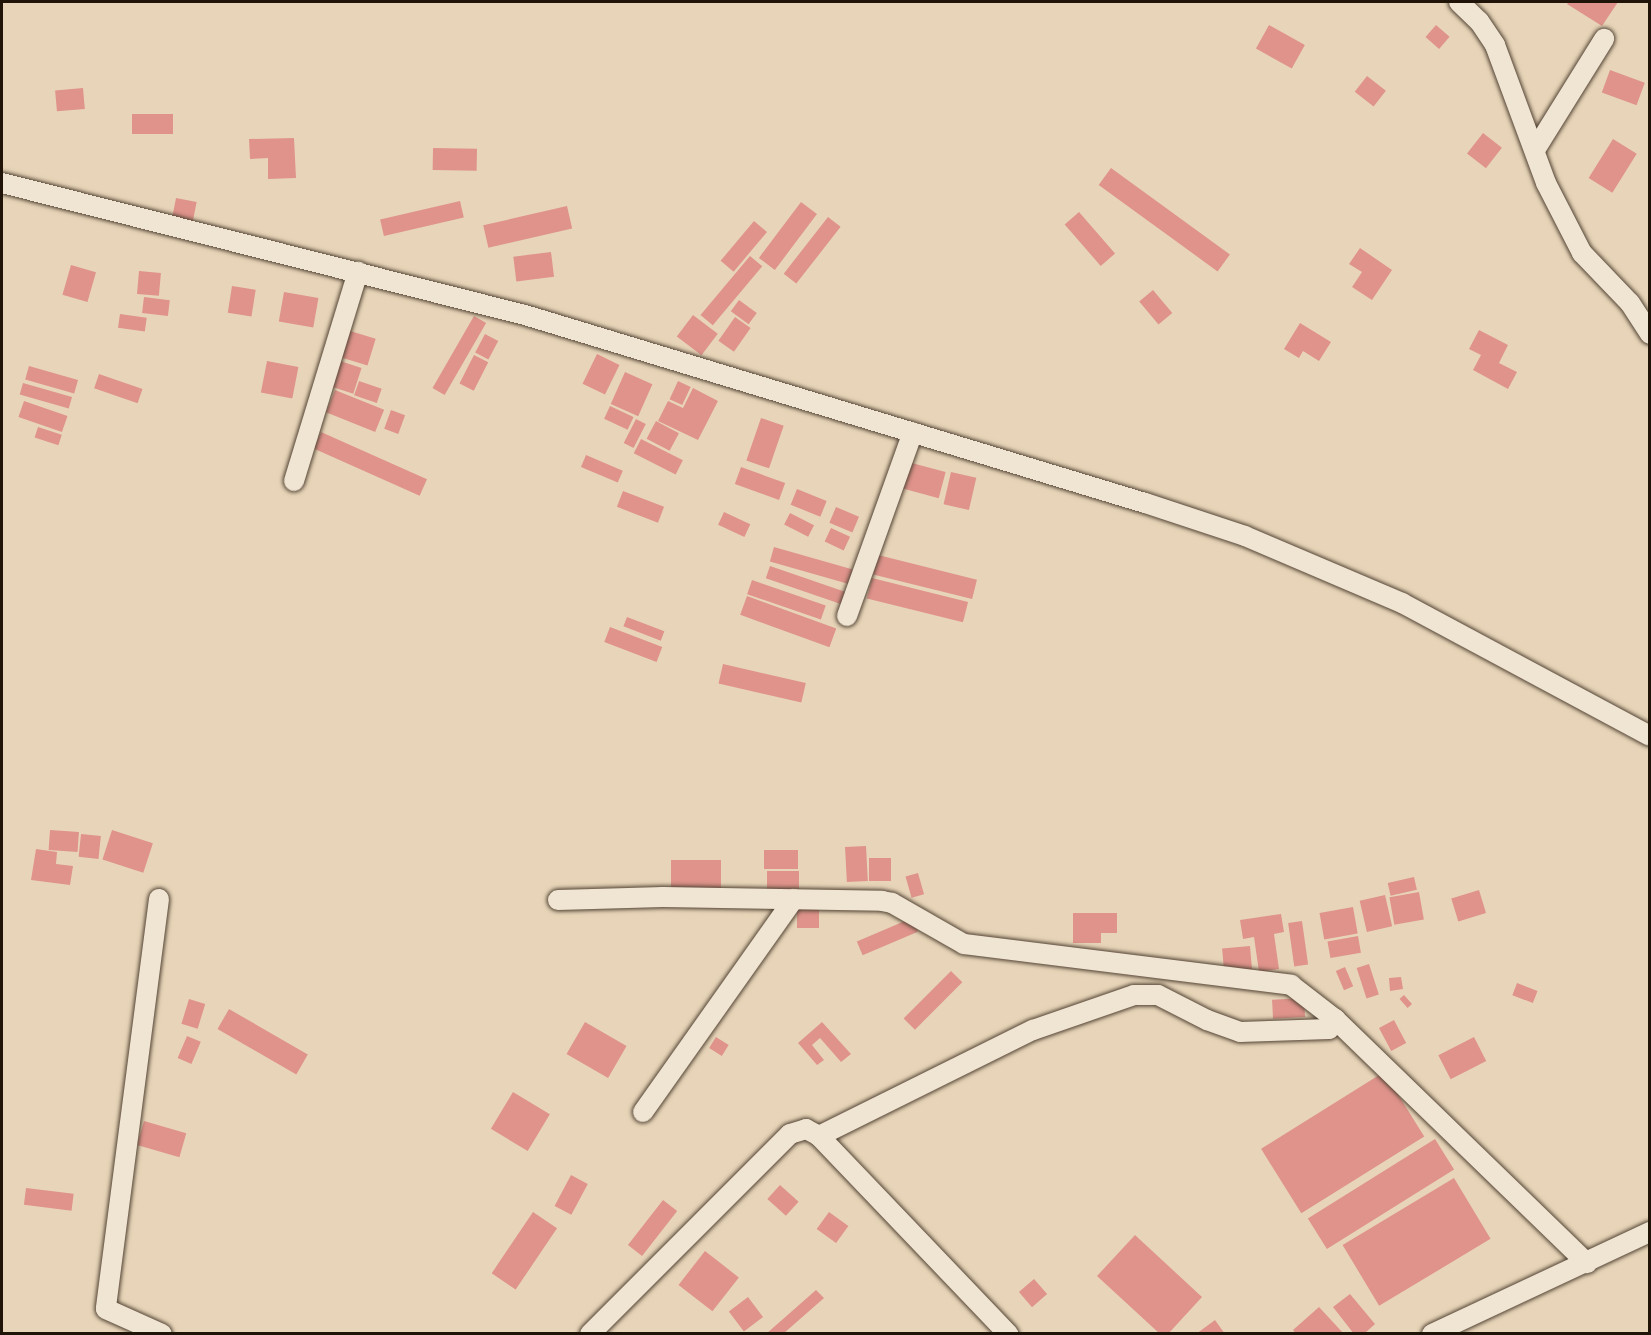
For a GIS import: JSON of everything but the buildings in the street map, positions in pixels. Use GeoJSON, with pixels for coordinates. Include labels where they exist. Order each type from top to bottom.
{"type":"FeatureCollection","features":[{"type":"Feature","properties":{"kind":"street"},"geometry":{"type":"LineString","coordinates":[[1459,2],[1479,21],[1496,45],[1546,183],[1582,253],[1630,303],[1650,334]]}},
{"type":"Feature","properties":{"kind":"street"},"geometry":{"type":"LineString","coordinates":[[1535,150],[1604,39]]}},
{"type":"Feature","properties":{"kind":"street"},"geometry":{"type":"LineString","coordinates":[[2,183],[525,315],[913,432],[1245,536],[1402,603],[1650,736]]}},
{"type":"Feature","properties":{"kind":"street"},"geometry":{"type":"LineString","coordinates":[[294,481],[357,272]]}},
{"type":"Feature","properties":{"kind":"street"},"geometry":{"type":"LineString","coordinates":[[848,616],[913,432]]}},
{"type":"Feature","properties":{"kind":"street"},"geometry":{"type":"LineString","coordinates":[[558,900],[663,897],[892,903],[964,944],[1279,981],[1300,990],[1335,1019],[1587,1263]]}},
{"type":"Feature","properties":{"kind":"street"},"geometry":{"type":"LineString","coordinates":[[159,899],[106,1309],[162,1334]]}},
{"type":"Feature","properties":{"kind":"street"},"geometry":{"type":"LineString","coordinates":[[644,1112],[794,899]]}},
{"type":"Feature","properties":{"kind":"street"},"geometry":{"type":"LineString","coordinates":[[819,1136],[1033,1030],[1134,995],[1158,995],[1207,1020],[1240,1032],[1329,1029],[1335,1019]]}},
{"type":"Feature","properties":{"kind":"street"},"geometry":{"type":"LineString","coordinates":[[590,1334],[790,1134],[806,1129],[819,1136],[1008,1334]]}},
{"type":"Feature","properties":{"kind":"street"},"geometry":{"type":"LineString","coordinates":[[1432,1334],[1650,1232]]}}]}
